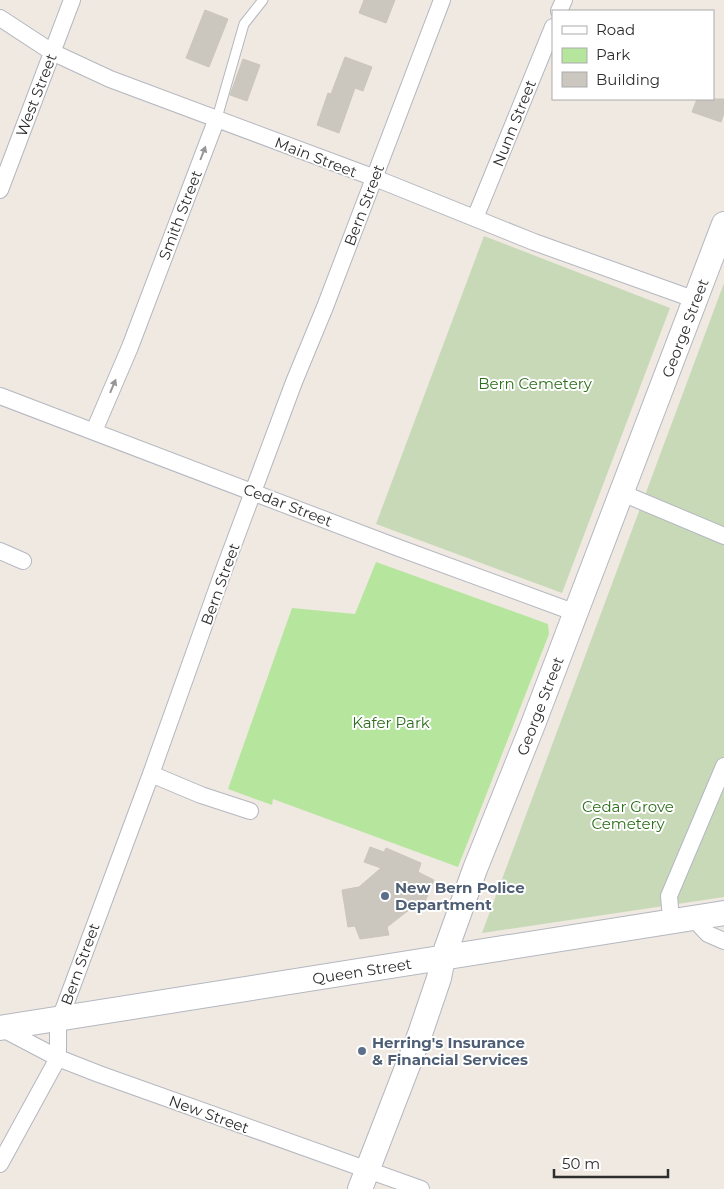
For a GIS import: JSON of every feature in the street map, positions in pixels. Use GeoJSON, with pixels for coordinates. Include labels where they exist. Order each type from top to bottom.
{"type":"FeatureCollection","features":[{"type":"Feature","properties":{"kind":"street","name":"West Street"},"geometry":{"type":"LineString","coordinates":[[0,190],[72,0]]}},
{"type":"Feature","properties":{"kind":"street","name":"Bern Street"},"geometry":{"type":"LineString","coordinates":[[0,1164],[58,1058],[58,1019],[64,1008],[151,774],[294,382],[375,178],[442,0]]}},
{"type":"Feature","properties":{"kind":"street","name":"Main Street"},"geometry":{"type":"LineString","coordinates":[[0,18],[52,52],[110,79],[375,178],[534,242],[696,300]]}},
{"type":"Feature","properties":{"kind":"street","name":"Nunn Street"},"geometry":{"type":"LineString","coordinates":[[475,218],[552,30]]}},
{"type":"Feature","properties":{"kind":"street","name":"Smith Street"},"geometry":{"type":"LineString","coordinates":[[94,431],[130,347],[217,118]]}},
{"type":"Feature","properties":{"kind":"street","name":"George Street"},"geometry":{"type":"LineString","coordinates":[[364,1179],[420,1034],[443,958],[475,869],[532,728],[724,224]]}},
{"type":"Feature","properties":{"kind":"street","name":"Cedar Street"},"geometry":{"type":"LineString","coordinates":[[0,396],[576,613]]}},
{"type":"Feature","properties":{"kind":"street"},"geometry":{"type":"LineString","coordinates":[[622,493],[724,536]]}},
{"type":"Feature","properties":{"kind":"street"},"geometry":{"type":"LineString","coordinates":[[0,551],[23,562]]}},
{"type":"Feature","properties":{"kind":"street"},"geometry":{"type":"LineString","coordinates":[[670,908],[669,896],[724,766]]}},
{"type":"Feature","properties":{"kind":"street"},"geometry":{"type":"LineString","coordinates":[[151,774],[250,811]]}},
{"type":"Feature","properties":{"kind":"street","name":"Queen Street"},"geometry":{"type":"LineString","coordinates":[[1,1028],[724,913]]}},
{"type":"Feature","properties":{"kind":"street"},"geometry":{"type":"LineString","coordinates":[[693,918],[708,934],[724,941]]}},
{"type":"Feature","properties":{"kind":"street","name":"New Street"},"geometry":{"type":"LineString","coordinates":[[1,1028],[58,1058],[230,1122],[364,1179],[420,1189]]}},
{"type":"Feature","properties":{"kind":"lane","name":"Smith Street"},"geometry":{"type":"LineString","coordinates":[[217,118],[244,24],[263,0]]}},
{"type":"Feature","properties":{"kind":"green space","name":"Bern Cemetery"},"geometry":{"type":"Polygon","coordinates":[[[484,236],[670,308],[562,593],[376,524],[484,236]]]}},
{"type":"Feature","properties":{"kind":"green space","name":"Cedar Grove Cemetery"},"geometry":{"type":"Polygon","coordinates":[[[724,283],[724,897],[482,933],[724,283]]]}},
{"type":"Feature","properties":{"kind":"green space","name":"Kafer Park"},"geometry":{"type":"Polygon","coordinates":[[[376,562],[548,624],[549,634],[458,867],[273,799],[272,805],[228,789],[292,608],[355,614],[376,562]]]}},
{"type":"Feature","properties":{"kind":"building"},"geometry":{"type":"Polygon","coordinates":[[[364,0],[395,0],[386,23],[359,13],[364,0]]]}},
{"type":"Feature","properties":{"kind":"building"},"geometry":{"type":"Polygon","coordinates":[[[205,10],[228,19],[209,67],[186,58],[205,10]]]}},
{"type":"Feature","properties":{"kind":"building"},"geometry":{"type":"Polygon","coordinates":[[[345,57],[372,67],[363,91],[355,88],[339,133],[317,125],[328,93],[331,94],[345,57]]]}},
{"type":"Feature","properties":{"kind":"building"},"geometry":{"type":"Polygon","coordinates":[[[243,59],[260,65],[247,101],[230,95],[243,59]]]}},
{"type":"Feature","properties":{"kind":"building"},"geometry":{"type":"Polygon","coordinates":[[[724,99],[724,113],[721,122],[692,112],[697,100],[724,99]]]}},
{"type":"Feature","properties":{"kind":"building","name":"New Bern Police Department"},"geometry":{"type":"Polygon","coordinates":[[[370,847],[384,852],[386,848],[421,863],[418,872],[434,880],[424,904],[418,903],[387,927],[389,935],[360,939],[355,926],[348,927],[342,890],[359,887],[381,868],[364,862],[370,847]]]}},
{"type":"Feature","properties":{"kind":"place","name":"New Bern Police Department"},"geometry":{"type":"Point","coordinates":[385,896]}},
{"type":"Feature","properties":{"kind":"place","name":"Herring's Insurance & Financial Services"},"geometry":{"type":"Point","coordinates":[362,1051]}}]}
